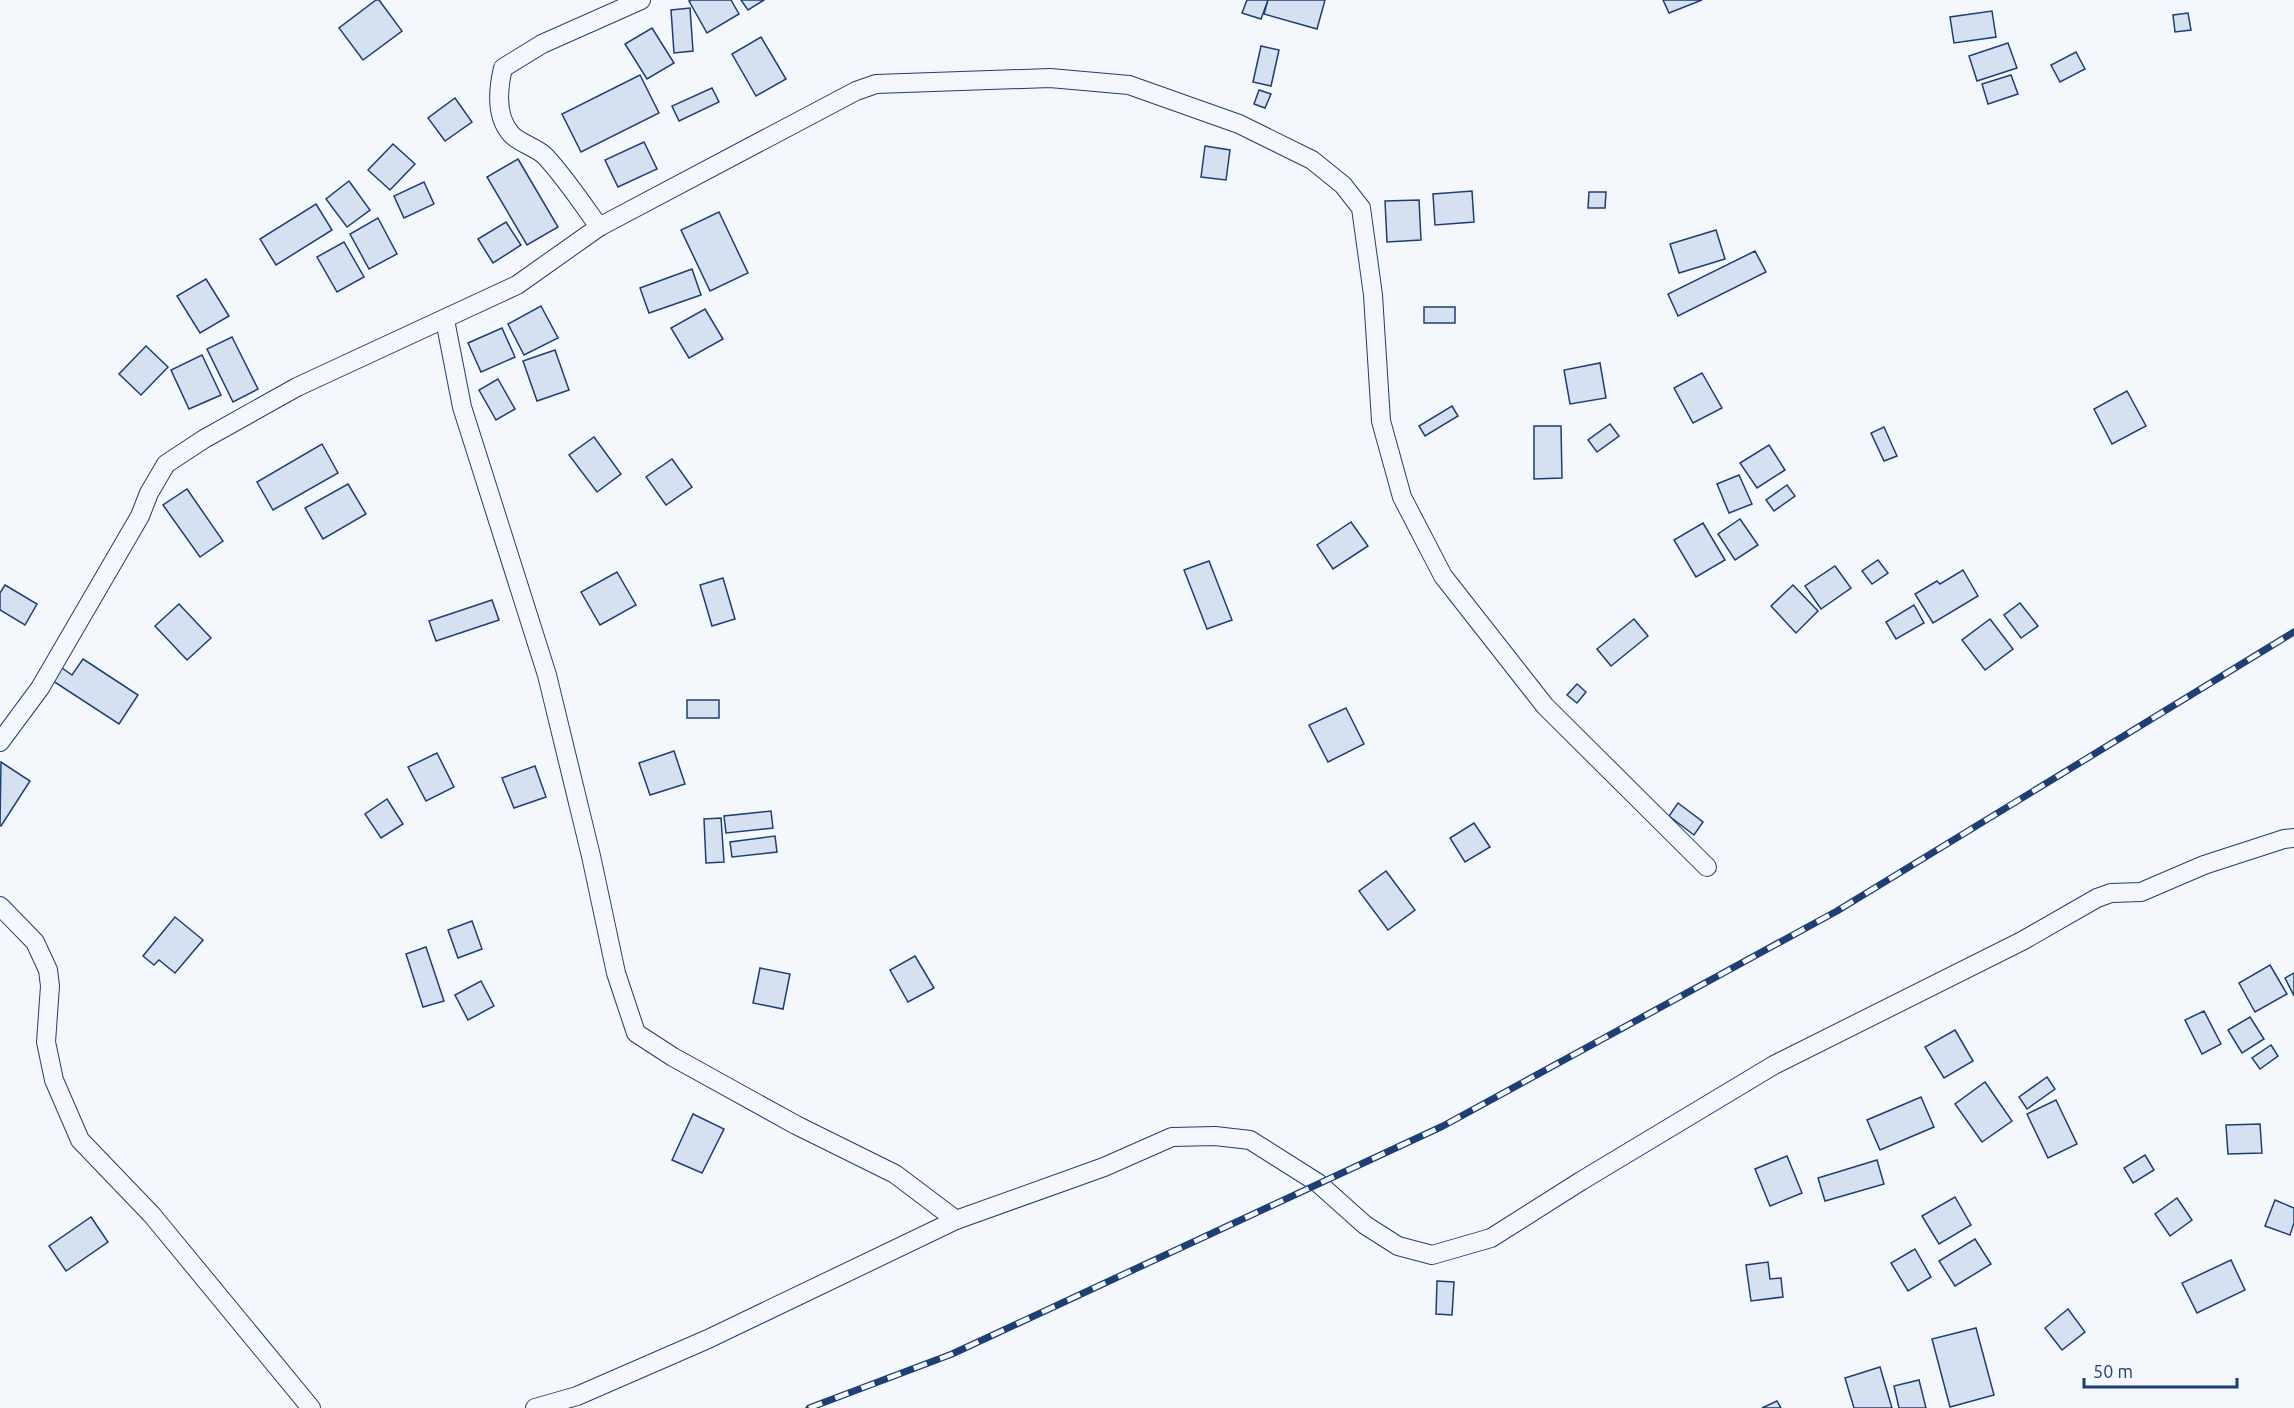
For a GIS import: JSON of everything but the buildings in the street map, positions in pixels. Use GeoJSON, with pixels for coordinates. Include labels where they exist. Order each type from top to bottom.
{"type":"FeatureCollection","features":[{"type":"Feature","properties":{"kind":"street"},"geometry":{"type":"LineString","coordinates":[[599,227],[568,181],[543,154],[512,134],[502,116],[498,93],[503,68],[542,44],[641,0]]}},
{"type":"Feature","properties":{"kind":"street"},"geometry":{"type":"LineString","coordinates":[[0,742],[40,688],[140,516],[149,493],[166,464],[204,439],[297,387],[517,285],[599,227],[856,91],[876,84],[1050,78],[1129,85],[1239,124],[1311,160],[1342,185],[1361,208],[1373,295],[1381,421],[1402,497],[1443,576],[1545,706],[1707,867]]}},
{"type":"Feature","properties":{"kind":"street"},"geometry":{"type":"LineString","coordinates":[[445,320],[462,407],[547,675],[591,856],[616,973],[636,1033],[673,1057],[785,1120],[895,1174],[956,1220]]}},
{"type":"Feature","properties":{"kind":"street"},"geometry":{"type":"LineString","coordinates":[[535,1408],[577,1396],[708,1339],[956,1220],[1104,1167],[1172,1137],[1215,1136],[1250,1140],[1318,1183],[1365,1225],[1398,1246],[1432,1255],[1491,1238],[1774,1065],[2022,941],[2097,897],[2111,893],[2141,892],[2204,865],[2284,839],[2294,838]]}},
{"type":"Feature","properties":{"kind":"street"},"geometry":{"type":"LineString","coordinates":[[0,906],[35,942],[48,970],[50,986],[46,1042],[54,1080],[80,1140],[152,1215],[311,1408]]}},
{"type":"Feature","properties":{"kind":"railway"},"geometry":{"type":"LineString","coordinates":[[809,1408],[952,1354],[1443,1126],[1837,911],[2294,632]]}}]}
